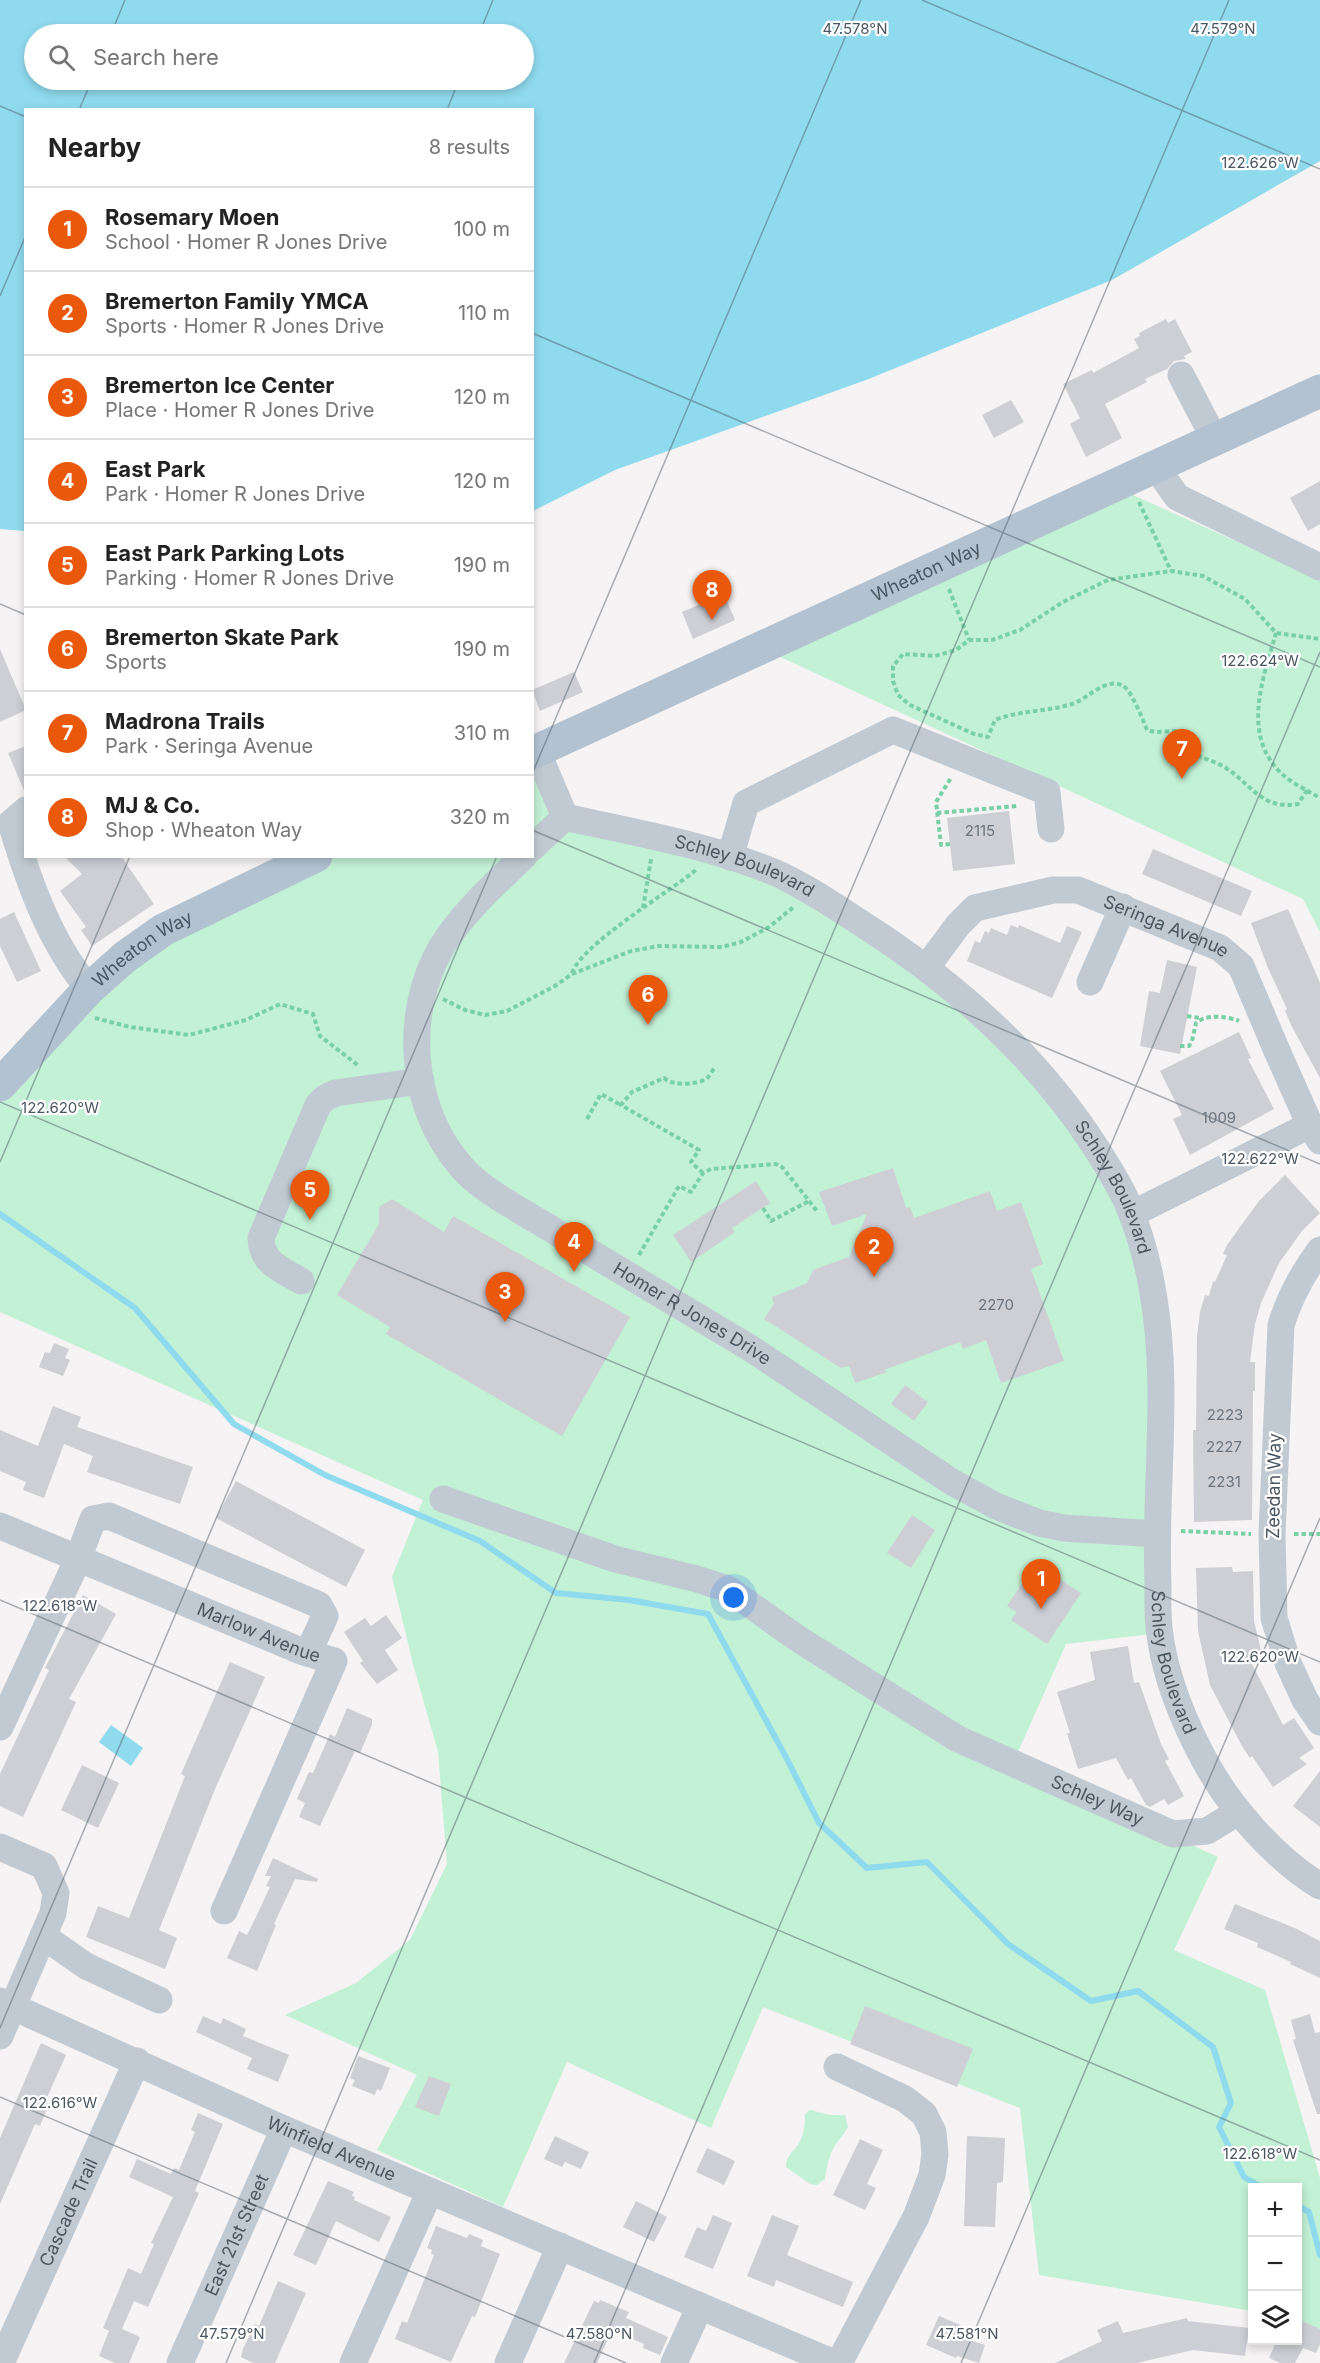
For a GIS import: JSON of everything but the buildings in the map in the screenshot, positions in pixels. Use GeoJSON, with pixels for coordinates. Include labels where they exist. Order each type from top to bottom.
{"type":"FeatureCollection","features":[{"type":"Feature","properties":{"kind":"main road","name":"Wheaton Way"},"geometry":{"type":"LineString","coordinates":[[535,752],[1320,392]]}},
{"type":"Feature","properties":{"kind":"main road","name":"Wheaton Way"},"geometry":{"type":"LineString","coordinates":[[0,1085],[89,1002],[125,957],[163,930],[312,858]]}},
{"type":"Feature","properties":{"kind":"street"},"geometry":{"type":"LineString","coordinates":[[1181,375],[1215,440]]}},
{"type":"Feature","properties":{"kind":"street"},"geometry":{"type":"LineString","coordinates":[[1142,473],[1177,497],[1320,567]]}},
{"type":"Feature","properties":{"kind":"street"},"geometry":{"type":"LineString","coordinates":[[724,855],[746,803],[893,730],[1047,792],[1050,816]]}},
{"type":"Feature","properties":{"kind":"street"},"geometry":{"type":"LineString","coordinates":[[534,846],[565,817],[535,752]]}},
{"type":"Feature","properties":{"kind":"street","name":"Schley Boulevard"},"geometry":{"type":"LineString","coordinates":[[565,817],[724,855],[780,875],[811,891],[891,942],[926,968],[1017,1047],[1059,1094],[1108,1167],[1125,1197],[1132,1214],[1153,1292],[1162,1371],[1156,1532],[1160,1634],[1164,1656],[1180,1705],[1201,1755],[1238,1812],[1288,1862],[1320,1886]]}},
{"type":"Feature","properties":{"kind":"street"},"geometry":{"type":"LineString","coordinates":[[12,818],[28,882],[89,1002]]}},
{"type":"Feature","properties":{"kind":"street","name":"Homer R Jones Drive"},"geometry":{"type":"LineString","coordinates":[[522,858],[464,916],[441,948],[425,987],[417,1028],[421,1081],[427,1104],[445,1146],[459,1165],[475,1181],[501,1199],[750,1348],[952,1482],[996,1506],[1040,1523],[1064,1528],[1156,1532]]}},
{"type":"Feature","properties":{"kind":"street","name":"Seringa Avenue"},"geometry":{"type":"LineString","coordinates":[[926,968],[958,925],[975,908],[1053,890],[1078,890],[1124,907],[1220,948],[1236,959],[1315,1133]]}},
{"type":"Feature","properties":{"kind":"street"},"geometry":{"type":"LineString","coordinates":[[1090,982],[1124,907]]}},
{"type":"Feature","properties":{"kind":"street"},"geometry":{"type":"LineString","coordinates":[[301,1281],[274,1266],[261,1250],[261,1238],[318,1105],[335,1093],[421,1081]]}},
{"type":"Feature","properties":{"kind":"street"},"geometry":{"type":"LineString","coordinates":[[1132,1214],[1315,1133]]}},
{"type":"Feature","properties":{"kind":"street","name":"Zeedan Way"},"geometry":{"type":"LineString","coordinates":[[1320,1250],[1301,1276],[1288,1301],[1281,1325],[1272,1535],[1274,1618],[1288,1663],[1305,1700],[1320,1722]]}},
{"type":"Feature","properties":{"kind":"street","name":"Schley Way"},"geometry":{"type":"LineString","coordinates":[[443,1499],[615,1559],[728,1589],[800,1640],[958,1738],[1173,1834],[1207,1831],[1238,1812]]}},
{"type":"Feature","properties":{"kind":"street"},"geometry":{"type":"LineString","coordinates":[[0,1727],[78,1559],[93,1519],[109,1516],[319,1605],[325,1616],[308,1653]]}},
{"type":"Feature","properties":{"kind":"street","name":"Marlow Avenue"},"geometry":{"type":"LineString","coordinates":[[0,1526],[308,1653],[334,1661],[224,1911]]}},
{"type":"Feature","properties":{"kind":"street"},"geometry":{"type":"LineString","coordinates":[[0,1848],[44,1866],[56,1893],[52,1913],[43,1936],[7,2004],[0,2036]]}},
{"type":"Feature","properties":{"kind":"street"},"geometry":{"type":"LineString","coordinates":[[43,1936],[86,1966],[159,2000]]}},
{"type":"Feature","properties":{"kind":"street","name":"Winfield Avenue"},"geometry":{"type":"LineString","coordinates":[[7,2004],[137,2061],[281,2135],[430,2191],[831,2362]]}},
{"type":"Feature","properties":{"kind":"street","name":"Cascade Trail"},"geometry":{"type":"LineString","coordinates":[[1,2363],[137,2061]]}},
{"type":"Feature","properties":{"kind":"street"},"geometry":{"type":"LineString","coordinates":[[831,2362],[916,2217],[932,2175],[935,2154],[933,2132],[924,2114],[905,2099],[837,2067]]}},
{"type":"Feature","properties":{"kind":"street","name":"East 21st Street"},"geometry":{"type":"LineString","coordinates":[[180,2363],[281,2135]]}},
{"type":"Feature","properties":{"kind":"street"},"geometry":{"type":"LineString","coordinates":[[353,2363],[430,2191]]}},
{"type":"Feature","properties":{"kind":"street"},"geometry":{"type":"LineString","coordinates":[[508,2363],[560,2246]]}},
{"type":"Feature","properties":{"kind":"street"},"geometry":{"type":"LineString","coordinates":[[674,2363],[700,2306]]}},
{"type":"Feature","properties":{"kind":"path"},"geometry":{"type":"LineString","coordinates":[[1142,473],[1171,571]]}},
{"type":"Feature","properties":{"kind":"path"},"geometry":{"type":"LineString","coordinates":[[940,566],[969,640]]}},
{"type":"Feature","properties":{"kind":"path"},"geometry":{"type":"LineString","coordinates":[[1307,790],[1298,804],[1281,806],[1258,795],[1224,767],[1188,751],[1175,730],[1155,732],[1147,730],[1128,691],[1122,686],[1107,684],[1073,704],[1008,715],[995,720],[988,736],[974,734],[910,705],[898,694],[893,681],[893,666],[903,654],[935,656],[956,650],[969,640],[992,640],[1020,630],[1063,602],[1108,580],[1171,571],[1203,576],[1245,599],[1276,633],[1320,639]]}},
{"type":"Feature","properties":{"kind":"path"},"geometry":{"type":"LineString","coordinates":[[1276,633],[1261,684],[1257,718],[1264,752],[1282,774],[1320,798]]}},
{"type":"Feature","properties":{"kind":"path"},"geometry":{"type":"LineString","coordinates":[[944,719],[955,734],[963,758],[936,802],[941,845],[950,844]]}},
{"type":"Feature","properties":{"kind":"path"},"geometry":{"type":"LineString","coordinates":[[937,813],[1050,816]]}},
{"type":"Feature","properties":{"kind":"path"},"geometry":{"type":"LineString","coordinates":[[572,974],[581,956],[643,909],[724,855]]}},
{"type":"Feature","properties":{"kind":"path"},"geometry":{"type":"LineString","coordinates":[[643,909],[651,860]]}},
{"type":"Feature","properties":{"kind":"path"},"geometry":{"type":"LineString","coordinates":[[425,987],[465,1010],[485,1015],[507,1011],[572,974],[599,962],[646,948],[676,945],[722,947],[741,942],[769,927],[811,891]]}},
{"type":"Feature","properties":{"kind":"path"},"geometry":{"type":"LineString","coordinates":[[89,1002],[98,1020],[189,1035],[246,1020],[280,1004],[313,1014],[320,1036],[385,1086]]}},
{"type":"Feature","properties":{"kind":"path"},"geometry":{"type":"LineString","coordinates":[[1187,1016],[1236,1019],[1245,1024]]}},
{"type":"Feature","properties":{"kind":"path"},"geometry":{"type":"LineString","coordinates":[[1180,1046],[1189,1046],[1196,1023],[1201,1018]]}},
{"type":"Feature","properties":{"kind":"path"},"geometry":{"type":"LineString","coordinates":[[621,1105],[632,1092],[664,1077],[678,1083],[699,1081],[706,1078],[715,1067]]}},
{"type":"Feature","properties":{"kind":"path"},"geometry":{"type":"LineString","coordinates":[[587,1119],[601,1094],[699,1150],[691,1162],[703,1173]]}},
{"type":"Feature","properties":{"kind":"path"},"geometry":{"type":"LineString","coordinates":[[628,1275],[676,1188],[682,1186],[691,1192],[703,1173],[716,1168],[776,1164],[782,1167],[817,1211]]}},
{"type":"Feature","properties":{"kind":"path"},"geometry":{"type":"LineString","coordinates":[[763,1208],[771,1221],[809,1201]]}},
{"type":"Feature","properties":{"kind":"path"},"geometry":{"type":"LineString","coordinates":[[1156,1532],[1272,1535]]}},
{"type":"Feature","properties":{"kind":"green space"},"geometry":{"type":"Polygon","coordinates":[[[1113,486],[1320,579],[1320,932],[1303,899],[761,648],[1113,486]]]}},
{"type":"Feature","properties":{"kind":"green space"},"geometry":{"type":"Polygon","coordinates":[[[534,757],[565,817],[718,853],[866,926],[1059,1094],[1144,1252],[1160,1633],[1066,1644],[1013,1763],[1218,1857],[1174,1950],[1265,1990],[1320,2178],[1320,2332],[1302,2325],[1302,2183],[1248,2183],[1248,2310],[1039,2275],[1020,2108],[763,2007],[711,2128],[567,2062],[503,2207],[377,2150],[417,2075],[285,2015],[356,1983],[410,1940],[447,1864],[438,1752],[413,1664],[392,1577],[423,1500],[0,1312],[0,1085],[89,989],[314,858],[534,858],[534,757]]]}},
{"type":"Feature","properties":{"kind":"green space"},"geometry":{"type":"Polygon","coordinates":[[[810,2110],[830,2115],[845,2115],[848,2127],[832,2152],[825,2179],[817,2185],[810,2184],[786,2167],[788,2157],[802,2138],[805,2114],[810,2110]]]}},
{"type":"Feature","properties":{"kind":"water"},"geometry":{"type":"Polygon","coordinates":[[[0,0],[1320,0],[1320,161],[1112,280],[866,380],[615,470],[534,510],[534,108],[24,108],[24,531],[0,529],[0,0]]]}},
{"type":"Feature","properties":{"kind":"water"},"geometry":{"type":"Polygon","coordinates":[[[111,1725],[143,1748],[131,1766],[99,1742],[111,1725]]]}},
{"type":"Feature","properties":{"kind":"waterway"},"geometry":{"type":"LineString","coordinates":[[0,1214],[135,1308],[234,1424],[325,1475],[480,1541],[556,1593],[629,1600],[708,1614],[819,1823],[867,1868],[927,1862],[1008,1944],[1091,2001],[1138,1991],[1213,2047],[1231,2103],[1219,2127],[1244,2177],[1254,2183]]}},
{"type":"Feature","properties":{"kind":"waterway"},"geometry":{"type":"LineString","coordinates":[[1302,2208],[1309,2212],[1320,2255]]}},
{"type":"Feature","properties":{"kind":"place","name":"MJ & Co."},"geometry":{"type":"Point","coordinates":[712,620]}},
{"type":"Feature","properties":{"kind":"place","name":"Madrona Trails"},"geometry":{"type":"Point","coordinates":[1182,779]}},
{"type":"Feature","properties":{"kind":"place","name":"Bremerton Skate Park"},"geometry":{"type":"Point","coordinates":[648,1025]}},
{"type":"Feature","properties":{"kind":"place","name":"East Park Parking Lots"},"geometry":{"type":"Point","coordinates":[310,1220]}},
{"type":"Feature","properties":{"kind":"place","name":"East Park"},"geometry":{"type":"Point","coordinates":[574,1272]}},
{"type":"Feature","properties":{"kind":"place","name":"Bremerton Family YMCA"},"geometry":{"type":"Point","coordinates":[874,1277]}},
{"type":"Feature","properties":{"kind":"place","name":"Bremerton Ice Center"},"geometry":{"type":"Point","coordinates":[505,1322]}},
{"type":"Feature","properties":{"kind":"place","name":"Rosemary Moen"},"geometry":{"type":"Point","coordinates":[1041,1609]}}]}
